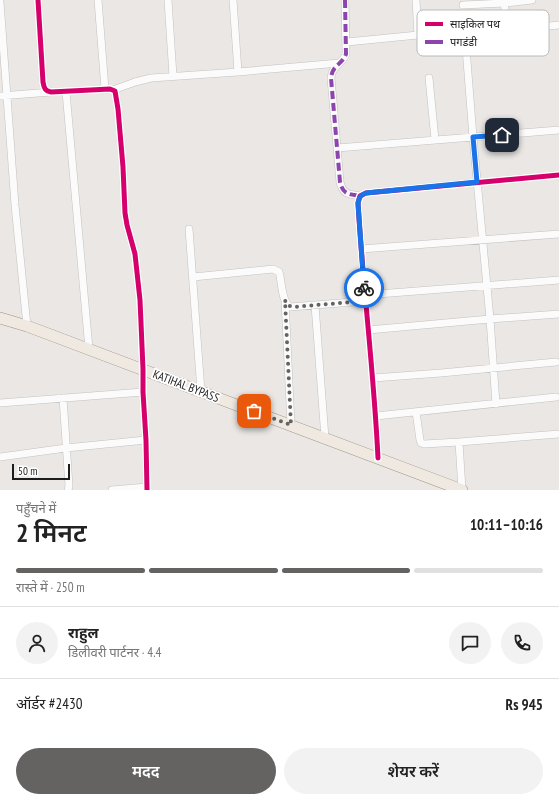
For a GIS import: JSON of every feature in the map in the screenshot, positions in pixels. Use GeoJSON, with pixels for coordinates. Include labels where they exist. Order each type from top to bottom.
{"type":"FeatureCollection","features":[{"type":"Feature","properties":{"kind":"main road","name":"KATIHAL BYPASS"},"geometry":{"type":"LineString","coordinates":[[0,318],[27,326],[143,369],[462,490]]}},
{"type":"Feature","properties":{"kind":"street"},"geometry":{"type":"LineString","coordinates":[[38,0],[43,82],[45,90],[51,92]]}},
{"type":"Feature","properties":{"kind":"street"},"geometry":{"type":"LineString","coordinates":[[98,0],[105,89]]}},
{"type":"Feature","properties":{"kind":"street"},"geometry":{"type":"LineString","coordinates":[[168,0],[173,76]]}},
{"type":"Feature","properties":{"kind":"street"},"geometry":{"type":"LineString","coordinates":[[233,0],[238,72]]}},
{"type":"Feature","properties":{"kind":"street"},"geometry":{"type":"LineString","coordinates":[[345,0],[347,42],[346,54],[345,58],[332,70],[331,78],[341,188],[343,191],[360,196],[366,193],[559,175]]}},
{"type":"Feature","properties":{"kind":"street"},"geometry":{"type":"LineString","coordinates":[[416,0],[417,18]]}},
{"type":"Feature","properties":{"kind":"street"},"geometry":{"type":"LineString","coordinates":[[463,5],[532,0]]}},
{"type":"Feature","properties":{"kind":"street"},"geometry":{"type":"LineString","coordinates":[[0,2],[4,96],[27,326]]}},
{"type":"Feature","properties":{"kind":"street"},"geometry":{"type":"LineString","coordinates":[[549,26],[559,25]]}},
{"type":"Feature","properties":{"kind":"street"},"geometry":{"type":"LineString","coordinates":[[347,42],[417,35]]}},
{"type":"Feature","properties":{"kind":"street"},"geometry":{"type":"LineString","coordinates":[[467,56],[496,404]]}},
{"type":"Feature","properties":{"kind":"street"},"geometry":{"type":"LineString","coordinates":[[4,96],[105,89],[113,90],[142,80],[173,76],[340,63]]}},
{"type":"Feature","properties":{"kind":"street"},"geometry":{"type":"LineString","coordinates":[[429,78],[435,140]]}},
{"type":"Feature","properties":{"kind":"street"},"geometry":{"type":"LineString","coordinates":[[112,490],[147,488],[140,300],[135,254],[125,213],[118,109],[116,94],[113,90]]}},
{"type":"Feature","properties":{"kind":"street"},"geometry":{"type":"LineString","coordinates":[[66,92],[89,349]]}},
{"type":"Feature","properties":{"kind":"street"},"geometry":{"type":"LineString","coordinates":[[337,148],[559,130]]}},
{"type":"Feature","properties":{"kind":"street"},"geometry":{"type":"LineString","coordinates":[[360,196],[358,203],[361,249],[373,378],[378,458]]}},
{"type":"Feature","properties":{"kind":"street"},"geometry":{"type":"LineString","coordinates":[[189,229],[201,391]]}},
{"type":"Feature","properties":{"kind":"street"},"geometry":{"type":"LineString","coordinates":[[361,249],[559,234]]}},
{"type":"Feature","properties":{"kind":"street"},"geometry":{"type":"LineString","coordinates":[[193,277],[273,269],[276,269],[279,272],[285,300],[291,425]]}},
{"type":"Feature","properties":{"kind":"street"},"geometry":{"type":"LineString","coordinates":[[285,300],[287,305],[290,307],[486,285],[559,280]]}},
{"type":"Feature","properties":{"kind":"street"},"geometry":{"type":"LineString","coordinates":[[315,305],[325,438]]}},
{"type":"Feature","properties":{"kind":"street"},"geometry":{"type":"LineString","coordinates":[[368,330],[559,314]]}},
{"type":"Feature","properties":{"kind":"street"},"geometry":{"type":"LineString","coordinates":[[373,378],[556,362]]}},
{"type":"Feature","properties":{"kind":"street"},"geometry":{"type":"LineString","coordinates":[[0,403],[143,392]]}},
{"type":"Feature","properties":{"kind":"street"},"geometry":{"type":"LineString","coordinates":[[376,416],[556,397]]}},
{"type":"Feature","properties":{"kind":"street"},"geometry":{"type":"LineString","coordinates":[[63,398],[69,486],[68,490]]}},
{"type":"Feature","properties":{"kind":"street"},"geometry":{"type":"LineString","coordinates":[[416,412],[420,440],[421,443],[424,444],[559,434]]}},
{"type":"Feature","properties":{"kind":"street"},"geometry":{"type":"LineString","coordinates":[[0,457],[66,448],[146,440]]}},
{"type":"Feature","properties":{"kind":"street"},"geometry":{"type":"LineString","coordinates":[[459,442],[462,490]]}},
{"type":"Feature","properties":{"kind":"marked path"},"geometry":{"type":"LineString","coordinates":[[345,0],[346,54],[342,61],[333,70],[331,78],[340,182],[345,192],[360,196]]}},
{"type":"Feature","properties":{"kind":"cycle path"},"geometry":{"type":"LineString","coordinates":[[38,0],[43,82],[45,89],[51,92],[110,89],[115,91],[123,167],[125,213],[135,254],[140,300],[147,490]]}},
{"type":"Feature","properties":{"kind":"cycle path"},"geometry":{"type":"LineString","coordinates":[[378,458],[360,235],[358,203],[360,196],[366,193],[559,175]]}},
{"type":"Feature","properties":{"kind":"way so far"},"geometry":{"type":"LineString","coordinates":[[254,411],[291,425],[285,300],[287,305],[290,307],[365,301],[364,288]]}},
{"type":"Feature","properties":{"kind":"route"},"geometry":{"type":"LineString","coordinates":[[364,288],[358,203],[360,196],[366,193],[477,182],[473,137],[502,135]]}}]}
